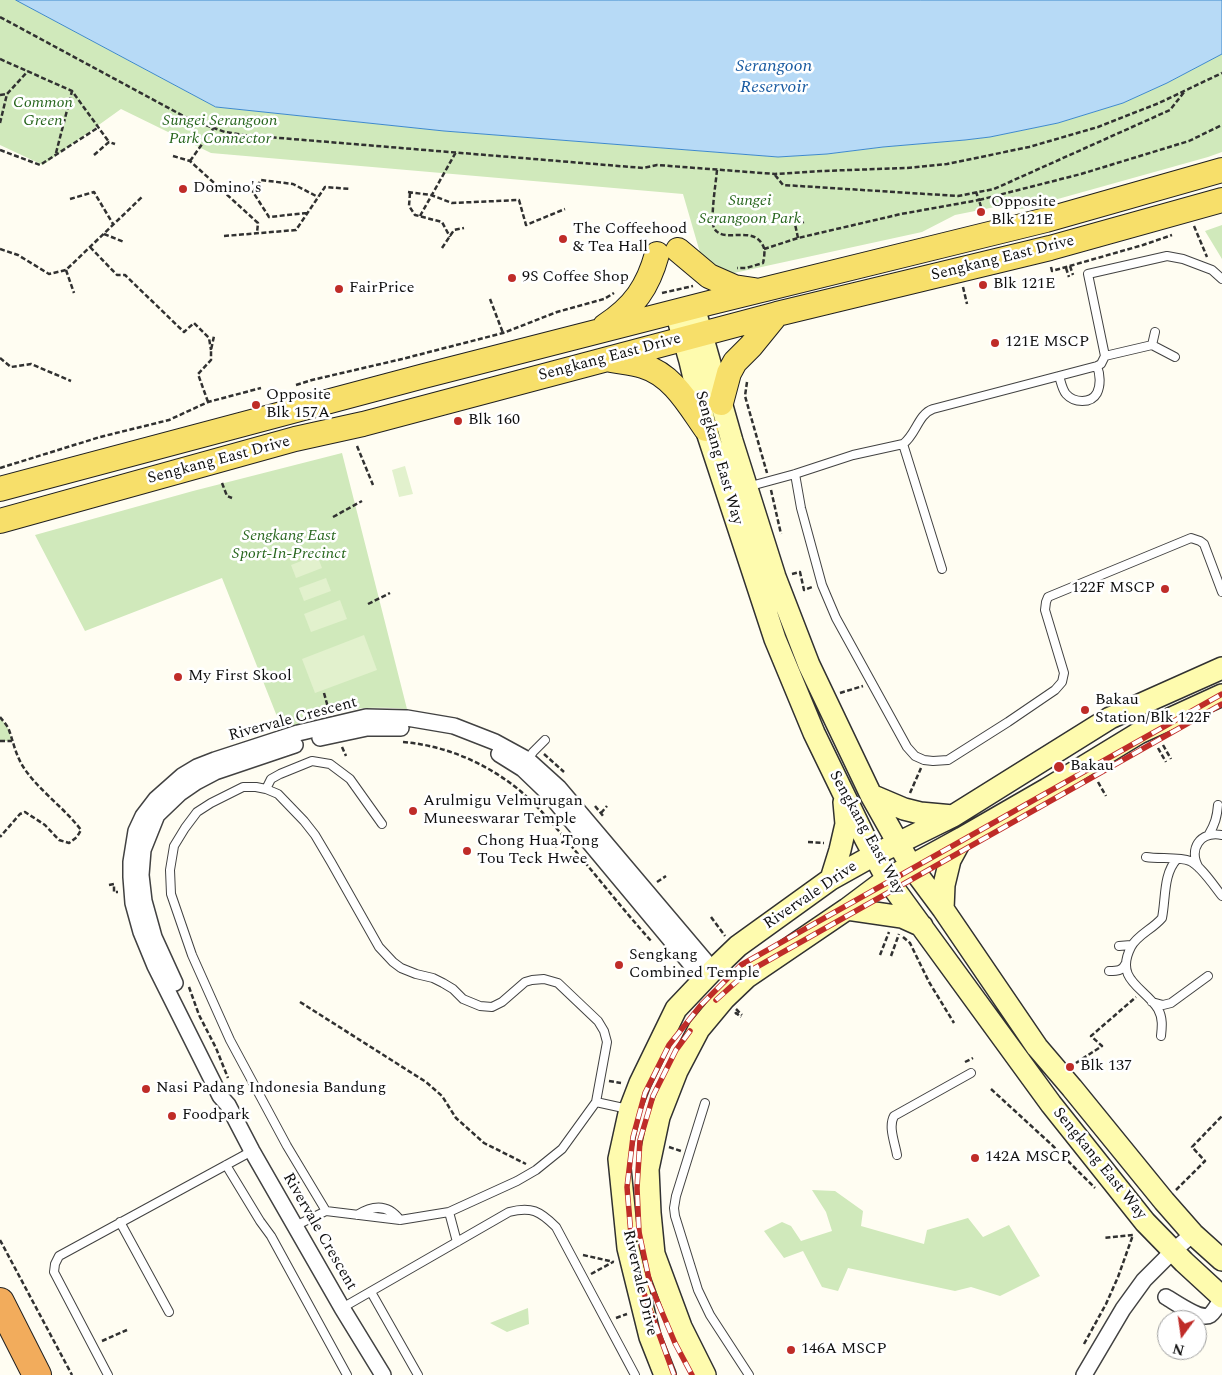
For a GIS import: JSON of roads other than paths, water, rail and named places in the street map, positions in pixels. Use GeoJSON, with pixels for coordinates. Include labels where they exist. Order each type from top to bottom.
{"type":"FeatureCollection","features":[{"type":"Feature","properties":{"kind":"highway"},"geometry":{"type":"LineString","coordinates":[[0,1302],[37,1375]]}},
{"type":"Feature","properties":{"kind":"main road","name":"Sengkang East Drive"},"geometry":{"type":"LineString","coordinates":[[0,488],[596,332],[689,301],[756,291],[1046,220],[1222,170]]}},
{"type":"Feature","properties":{"kind":"main road","name":"Sengkang East Drive"},"geometry":{"type":"LineString","coordinates":[[0,521],[295,439],[363,424],[777,314],[1050,248],[1222,200]]}},
{"type":"Feature","properties":{"kind":"main road"},"geometry":{"type":"LineString","coordinates":[[596,332],[621,316],[634,302],[652,271],[667,252],[709,276],[734,287],[756,291]]}},
{"type":"Feature","properties":{"kind":"main road","name":"Sengkang East Way"},"geometry":{"type":"LineString","coordinates":[[689,301],[699,396],[706,429],[739,496],[775,577],[809,665],[871,795],[911,866],[943,909],[1037,1047],[1164,1201],[1193,1234],[1222,1260]]}},
{"type":"Feature","properties":{"kind":"main road"},"geometry":{"type":"LineString","coordinates":[[721,403],[729,373],[735,362],[751,346],[777,314]]}},
{"type":"Feature","properties":{"kind":"main road","name":"Sengkang East Way"},"geometry":{"type":"LineString","coordinates":[[693,336],[721,403],[739,496],[775,639],[814,733],[887,879],[1051,1104],[1145,1222],[1222,1298]]}},
{"type":"Feature","properties":{"kind":"main road"},"geometry":{"type":"LineString","coordinates":[[607,360],[644,366],[666,378],[681,394],[706,429]]}},
{"type":"Feature","properties":{"kind":"main road","name":"Rivervale Drive"},"geometry":{"type":"LineString","coordinates":[[665,1375],[650,1337],[628,1248],[619,1159],[630,1109],[640,1083],[676,1009],[738,946],[831,879],[874,855],[953,816],[1110,718],[1222,668]]}},
{"type":"Feature","properties":{"kind":"main road","name":"Rivervale Drive"},"geometry":{"type":"LineString","coordinates":[[705,1375],[681,1327],[654,1254],[648,1169],[659,1117],[699,1029],[724,999],[747,977],[847,909],[887,879],[1047,789],[1139,733],[1222,694]]}},
{"type":"Feature","properties":{"kind":"main road"},"geometry":{"type":"LineString","coordinates":[[831,879],[846,824],[843,794]]}},
{"type":"Feature","properties":{"kind":"main road"},"geometry":{"type":"LineString","coordinates":[[871,795],[920,813],[953,816]]}},
{"type":"Feature","properties":{"kind":"main road"},"geometry":{"type":"LineString","coordinates":[[943,909],[944,885],[950,860],[962,838]]}},
{"type":"Feature","properties":{"kind":"main road"},"geometry":{"type":"LineString","coordinates":[[847,909],[902,917],[922,926]]}},
{"type":"Feature","properties":{"kind":"street","name":"Rivervale Crescent"},"geometry":{"type":"LineString","coordinates":[[383,1375],[342,1308],[252,1151],[182,1008],[154,937],[144,901],[141,875],[143,850],[157,815],[180,792],[215,772],[302,742],[367,728],[410,728],[495,742],[559,788],[562,801],[708,975]]}},
{"type":"Feature","properties":{"kind":"street"},"geometry":{"type":"LineString","coordinates":[[1084,1375],[1123,1308],[1144,1280],[1193,1234]]}},
{"type":"Feature","properties":{"kind":"street"},"geometry":{"type":"LineString","coordinates":[[1166,1297],[1198,1316],[1204,1317],[1210,1314],[1222,1298]]}},
{"type":"Feature","properties":{"kind":"lane"},"geometry":{"type":"LineString","coordinates":[[739,496],[853,455],[903,444],[909,440],[927,411],[1101,364],[1105,356],[1088,274],[1167,256],[1182,259],[1212,270],[1222,279]]}},
{"type":"Feature","properties":{"kind":"lane"},"geometry":{"type":"LineString","coordinates":[[1152,345],[1155,332]]}},
{"type":"Feature","properties":{"kind":"lane"},"geometry":{"type":"LineString","coordinates":[[1105,356],[1152,345],[1175,357]]}},
{"type":"Feature","properties":{"kind":"lane"},"geometry":{"type":"LineString","coordinates":[[1059,376],[1067,396],[1080,402],[1089,400],[1096,395],[1099,388],[1097,366]]}},
{"type":"Feature","properties":{"kind":"lane"},"geometry":{"type":"LineString","coordinates":[[903,444],[942,569]]}},
{"type":"Feature","properties":{"kind":"lane"},"geometry":{"type":"LineString","coordinates":[[796,474],[802,508],[822,585],[836,618],[907,747],[915,756],[924,760],[948,760],[1055,690],[1062,682],[1064,673],[1045,610],[1048,597],[1191,538],[1204,544],[1222,592]]}},
{"type":"Feature","properties":{"kind":"lane"},"geometry":{"type":"LineString","coordinates":[[525,764],[533,752],[545,740]]}},
{"type":"Feature","properties":{"kind":"lane"},"geometry":{"type":"LineString","coordinates":[[266,789],[270,779],[312,761],[330,764],[350,779],[382,824]]}},
{"type":"Feature","properties":{"kind":"lane"},"geometry":{"type":"LineString","coordinates":[[295,1226],[326,1211],[400,1220],[449,1212],[517,1181],[536,1170],[562,1149],[596,1102],[607,1042],[604,1031],[598,1021],[558,983],[544,979],[525,982],[502,1002],[492,1007],[480,1006],[463,999],[453,989],[443,983],[433,978],[416,974],[393,962],[379,947],[352,897],[315,835],[304,821],[278,794],[256,787],[242,787],[197,812],[185,828],[174,846],[170,870],[171,894],[192,955],[230,1040],[287,1146],[326,1211]]}},
{"type":"Feature","properties":{"kind":"lane"},"geometry":{"type":"LineString","coordinates":[[1200,870],[1194,855],[1196,847],[1209,834],[1216,822],[1218,805]]}},
{"type":"Feature","properties":{"kind":"lane"},"geometry":{"type":"LineString","coordinates":[[1209,834],[1222,835]]}},
{"type":"Feature","properties":{"kind":"lane"},"geometry":{"type":"LineString","coordinates":[[1146,857],[1190,861],[1222,896]]}},
{"type":"Feature","properties":{"kind":"lane"},"geometry":{"type":"LineString","coordinates":[[1162,1036],[1161,1017],[1158,1009],[1130,979],[1126,971],[1126,963],[1131,946],[1162,918],[1168,872],[1177,859]]}},
{"type":"Feature","properties":{"kind":"lane"},"geometry":{"type":"LineString","coordinates":[[1119,946],[1131,946]]}},
{"type":"Feature","properties":{"kind":"lane"},"geometry":{"type":"LineString","coordinates":[[1109,971],[1121,970],[1126,963]]}},
{"type":"Feature","properties":{"kind":"lane"},"geometry":{"type":"LineString","coordinates":[[1150,1001],[1163,1005],[1171,1003],[1208,976]]}},
{"type":"Feature","properties":{"kind":"lane"},"geometry":{"type":"LineString","coordinates":[[897,1155],[891,1126],[894,1116],[971,1073]]}},
{"type":"Feature","properties":{"kind":"lane"},"geometry":{"type":"LineString","coordinates":[[596,1102],[630,1109]]}},
{"type":"Feature","properties":{"kind":"lane"},"geometry":{"type":"LineString","coordinates":[[705,1103],[676,1196],[675,1216],[698,1290],[710,1315],[748,1375]]}},
{"type":"Feature","properties":{"kind":"lane"},"geometry":{"type":"LineString","coordinates":[[108,1375],[54,1272],[54,1264],[59,1256],[252,1151]]}},
{"type":"Feature","properties":{"kind":"lane"},"geometry":{"type":"LineString","coordinates":[[226,1165],[260,1221],[272,1236],[347,1375]]}},
{"type":"Feature","properties":{"kind":"lane"},"geometry":{"type":"LineString","coordinates":[[342,1308],[508,1212],[522,1208],[532,1210],[546,1218],[556,1227],[636,1375]]}},
{"type":"Feature","properties":{"kind":"lane"},"geometry":{"type":"LineString","coordinates":[[449,1212],[457,1242]]}},
{"type":"Feature","properties":{"kind":"lane"},"geometry":{"type":"LineString","coordinates":[[120,1222],[168,1312]]}},
{"type":"Feature","properties":{"kind":"lane"},"geometry":{"type":"LineString","coordinates":[[372,1292],[418,1375]]}},
{"type":"Feature","properties":{"kind":"water","name":"Serangoon Reservoir"},"geometry":{"type":"Polygon","coordinates":[[[16,0],[1222,0],[1222,54],[1167,83],[1123,103],[1058,123],[990,137],[827,154],[778,157],[444,131],[216,107],[16,0]]]}},
{"type":"Feature","properties":{"kind":"railway"},"geometry":{"type":"LineString","coordinates":[[674,1375],[641,1285],[631,1235],[627,1187],[633,1137],[645,1093],[669,1045],[701,1005],[741,965],[1222,694]]}},
{"type":"Feature","properties":{"kind":"railway"},"geometry":{"type":"LineString","coordinates":[[716,1000],[746,973],[1222,704]]}},
{"type":"Feature","properties":{"kind":"railway"},"geometry":{"type":"LineString","coordinates":[[690,1031],[676,1050],[653,1096],[640,1140],[637,1188],[639,1232],[650,1284],[675,1343],[692,1375]]}},
{"type":"Feature","properties":{"kind":"place","name":"Domino's"},"geometry":{"type":"Point","coordinates":[183,189]}},
{"type":"Feature","properties":{"kind":"place","name":"Opposite Blk 121E"},"geometry":{"type":"Point","coordinates":[981,212]}},
{"type":"Feature","properties":{"kind":"place","name":"The Coffeehood & Tea Hall"},"geometry":{"type":"Point","coordinates":[563,239]}},
{"type":"Feature","properties":{"kind":"place","name":"9S Coffee Shop"},"geometry":{"type":"Point","coordinates":[512,278]}},
{"type":"Feature","properties":{"kind":"place","name":"Blk 121E"},"geometry":{"type":"Point","coordinates":[983,285]}},
{"type":"Feature","properties":{"kind":"place","name":"FairPrice"},"geometry":{"type":"Point","coordinates":[339,289]}},
{"type":"Feature","properties":{"kind":"place","name":"121E MSCP"},"geometry":{"type":"Point","coordinates":[995,343]}},
{"type":"Feature","properties":{"kind":"place","name":"Opposite Blk 157A"},"geometry":{"type":"Point","coordinates":[256,405]}},
{"type":"Feature","properties":{"kind":"place","name":"Blk 160"},"geometry":{"type":"Point","coordinates":[458,421]}},
{"type":"Feature","properties":{"kind":"place","name":"122F MSCP"},"geometry":{"type":"Point","coordinates":[1165,589]}},
{"type":"Feature","properties":{"kind":"place","name":"My First Skool"},"geometry":{"type":"Point","coordinates":[178,677]}},
{"type":"Feature","properties":{"kind":"place","name":"Bakau Station/Blk 122F"},"geometry":{"type":"Point","coordinates":[1085,710]}},
{"type":"Feature","properties":{"kind":"place","name":"Bakau"},"geometry":{"type":"Point","coordinates":[1059,767]}},
{"type":"Feature","properties":{"kind":"place","name":"Arulmigu Velmurugan Muneeswarar Temple"},"geometry":{"type":"Point","coordinates":[413,811]}},
{"type":"Feature","properties":{"kind":"place","name":"Chong Hua Tong Tou Teck Hwee"},"geometry":{"type":"Point","coordinates":[467,851]}},
{"type":"Feature","properties":{"kind":"place","name":"Sengkang Combined Temple"},"geometry":{"type":"Point","coordinates":[619,965]}},
{"type":"Feature","properties":{"kind":"place","name":"Blk 137"},"geometry":{"type":"Point","coordinates":[1070,1067]}},
{"type":"Feature","properties":{"kind":"place","name":"Nasi Padang Indonesia Bandung"},"geometry":{"type":"Point","coordinates":[146,1089]}},
{"type":"Feature","properties":{"kind":"place","name":"Foodpark"},"geometry":{"type":"Point","coordinates":[172,1116]}},
{"type":"Feature","properties":{"kind":"place","name":"142A MSCP"},"geometry":{"type":"Point","coordinates":[975,1158]}},
{"type":"Feature","properties":{"kind":"place","name":"146A MSCP"},"geometry":{"type":"Point","coordinates":[791,1350]}},
{"type":"Feature","properties":{"kind":"park label","name":"Common Green"},"geometry":{"type":"Point","coordinates":[43,113]}},
{"type":"Feature","properties":{"kind":"park label","name":"Sungei Serangoon Park Connector"},"geometry":{"type":"Point","coordinates":[220,131]}},
{"type":"Feature","properties":{"kind":"park label","name":"Sungei Serangoon Park"},"geometry":{"type":"Point","coordinates":[750,211]}},
{"type":"Feature","properties":{"kind":"park label","name":"Sengkang East Sport-In-Precinct"},"geometry":{"type":"Point","coordinates":[289,546]}}]}
